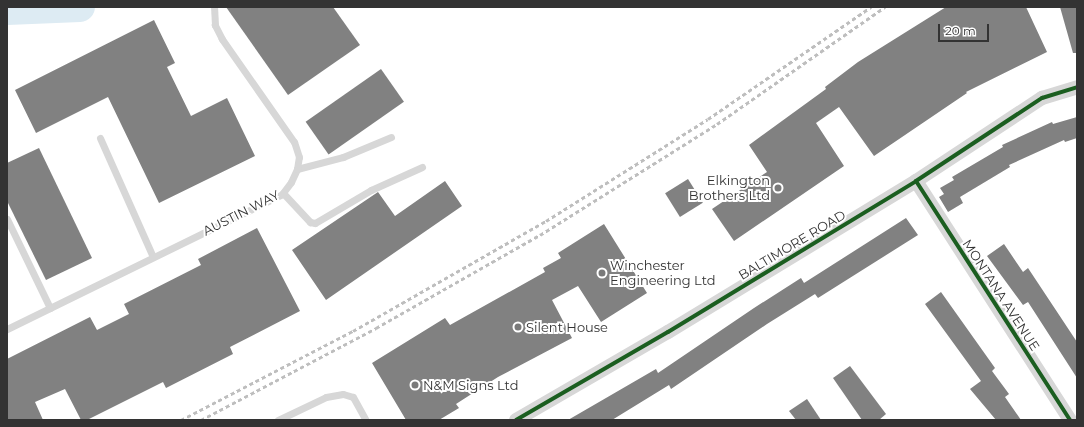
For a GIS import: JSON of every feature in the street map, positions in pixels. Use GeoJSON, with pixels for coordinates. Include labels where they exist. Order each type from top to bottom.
{"type":"FeatureCollection","features":[{"type":"Feature","properties":{"kind":"street","name":"BALTIMORE ROAD"},"geometry":{"type":"LineString","coordinates":[[516,420],[668,332],[916,181],[1042,98],[1077,87]]}},
{"type":"Feature","properties":{"kind":"street","name":"MONTANA AVENUE"},"geometry":{"type":"LineString","coordinates":[[916,181],[1070,420]]}},
{"type":"Feature","properties":{"kind":"lane"},"geometry":{"type":"LineString","coordinates":[[214,7],[215,25],[222,39],[294,142],[299,157],[298,169],[343,158],[391,137]]}},
{"type":"Feature","properties":{"kind":"lane"},"geometry":{"type":"LineString","coordinates":[[100,138],[153,257]]}},
{"type":"Feature","properties":{"kind":"lane"},"geometry":{"type":"LineString","coordinates":[[283,192],[310,222],[315,223],[371,190],[422,167]]}},
{"type":"Feature","properties":{"kind":"lane","name":"AUSTIN WAY"},"geometry":{"type":"LineString","coordinates":[[7,329],[283,192],[298,169]]}},
{"type":"Feature","properties":{"kind":"lane"},"geometry":{"type":"LineString","coordinates":[[7,219],[50,308]]}},
{"type":"Feature","properties":{"kind":"lane"},"geometry":{"type":"LineString","coordinates":[[278,420],[326,397],[343,394],[353,397],[366,420]]}},
{"type":"Feature","properties":{"kind":"building"},"geometry":{"type":"Polygon","coordinates":[[[226,7],[333,7],[360,45],[288,95],[226,7]]]}},
{"type":"Feature","properties":{"kind":"building"},"geometry":{"type":"Polygon","coordinates":[[[946,7],[1026,7],[1047,52],[966,92],[967,93],[874,156],[839,107],[816,123],[844,166],[734,241],[712,209],[767,172],[749,145],[826,89],[825,87],[858,62],[946,7]]]}},
{"type":"Feature","properties":{"kind":"building"},"geometry":{"type":"Polygon","coordinates":[[[1060,7],[1077,7],[1077,53],[1073,53],[1060,7]]]}},
{"type":"Feature","properties":{"kind":"building"},"geometry":{"type":"Polygon","coordinates":[[[154,20],[175,63],[167,67],[191,116],[227,98],[255,156],[159,203],[108,97],[36,133],[15,90],[154,20]]]}},
{"type":"Feature","properties":{"kind":"building"},"geometry":{"type":"Polygon","coordinates":[[[381,69],[404,102],[329,155],[306,122],[381,69]]]}},
{"type":"Feature","properties":{"kind":"building"},"geometry":{"type":"Polygon","coordinates":[[[1077,117],[1077,138],[1065,142],[1064,140],[1009,165],[1010,167],[960,197],[963,203],[948,212],[939,197],[944,194],[940,188],[954,180],[952,177],[1003,147],[1002,145],[1052,122],[1053,124],[1077,117]]]}},
{"type":"Feature","properties":{"kind":"building"},"geometry":{"type":"Polygon","coordinates":[[[39,148],[92,258],[46,280],[7,201],[7,163],[39,148]]]}},
{"type":"Feature","properties":{"kind":"building"},"geometry":{"type":"Polygon","coordinates":[[[688,179],[703,203],[680,217],[665,193],[688,179]]]}},
{"type":"Feature","properties":{"kind":"building"},"geometry":{"type":"Polygon","coordinates":[[[445,181],[462,206],[326,300],[292,250],[378,192],[395,216],[445,181]]]}},
{"type":"Feature","properties":{"kind":"building"},"geometry":{"type":"Polygon","coordinates":[[[906,218],[918,235],[818,298],[815,294],[767,324],[671,389],[669,385],[612,420],[568,420],[656,369],[658,373],[801,278],[804,283],[906,218]]]}},
{"type":"Feature","properties":{"kind":"building"},"geometry":{"type":"Polygon","coordinates":[[[604,224],[647,293],[601,322],[578,286],[552,300],[572,338],[498,377],[456,404],[459,408],[439,420],[406,420],[372,363],[445,318],[450,325],[545,272],[543,268],[561,258],[558,253],[604,224]]]}},
{"type":"Feature","properties":{"kind":"building"},"geometry":{"type":"Polygon","coordinates":[[[257,228],[300,311],[230,347],[233,354],[166,388],[163,382],[87,420],[81,420],[65,389],[35,402],[43,420],[7,420],[7,359],[90,317],[97,330],[129,314],[124,304],[201,265],[198,259],[257,228]]]}},
{"type":"Feature","properties":{"kind":"building"},"geometry":{"type":"Polygon","coordinates":[[[1004,244],[1023,272],[1028,268],[1077,342],[1077,378],[1028,302],[1023,305],[987,256],[1004,244]]]}},
{"type":"Feature","properties":{"kind":"building"},"geometry":{"type":"Polygon","coordinates":[[[941,292],[995,368],[992,371],[1009,394],[1005,397],[1021,420],[996,420],[970,389],[981,381],[925,304],[941,292]]]}},
{"type":"Feature","properties":{"kind":"building"},"geometry":{"type":"Polygon","coordinates":[[[850,366],[886,414],[879,420],[862,420],[833,378],[850,366]]]}},
{"type":"Feature","properties":{"kind":"building"},"geometry":{"type":"Polygon","coordinates":[[[807,399],[821,420],[796,420],[789,411],[807,399]]]}},
{"type":"Feature","properties":{"kind":"waterway"},"geometry":{"type":"LineString","coordinates":[[7,10],[80,7]]}},
{"type":"Feature","properties":{"kind":"railway"},"geometry":{"type":"LineString","coordinates":[[181,420],[353,331],[546,221],[708,119],[871,7]]}},
{"type":"Feature","properties":{"kind":"railway"},"geometry":{"type":"LineString","coordinates":[[201,420],[376,328],[540,235],[717,124],[885,7]]}},
{"type":"Feature","properties":{"kind":"cycle path"},"geometry":{"type":"LineString","coordinates":[[516,420],[668,332],[916,181],[1042,98],[1077,87]]}},
{"type":"Feature","properties":{"kind":"cycle path"},"geometry":{"type":"LineString","coordinates":[[916,181],[1070,420]]}},
{"type":"Feature","properties":{"kind":"place","name":"Elkington Brothers Ltd"},"geometry":{"type":"Point","coordinates":[778,188]}},
{"type":"Feature","properties":{"kind":"place","name":"Winchester Engineering Ltd"},"geometry":{"type":"Point","coordinates":[602,273]}},
{"type":"Feature","properties":{"kind":"place","name":"Silent House"},"geometry":{"type":"Point","coordinates":[518,327]}},
{"type":"Feature","properties":{"kind":"place","name":"N&M Signs Ltd"},"geometry":{"type":"Point","coordinates":[415,385]}}]}
